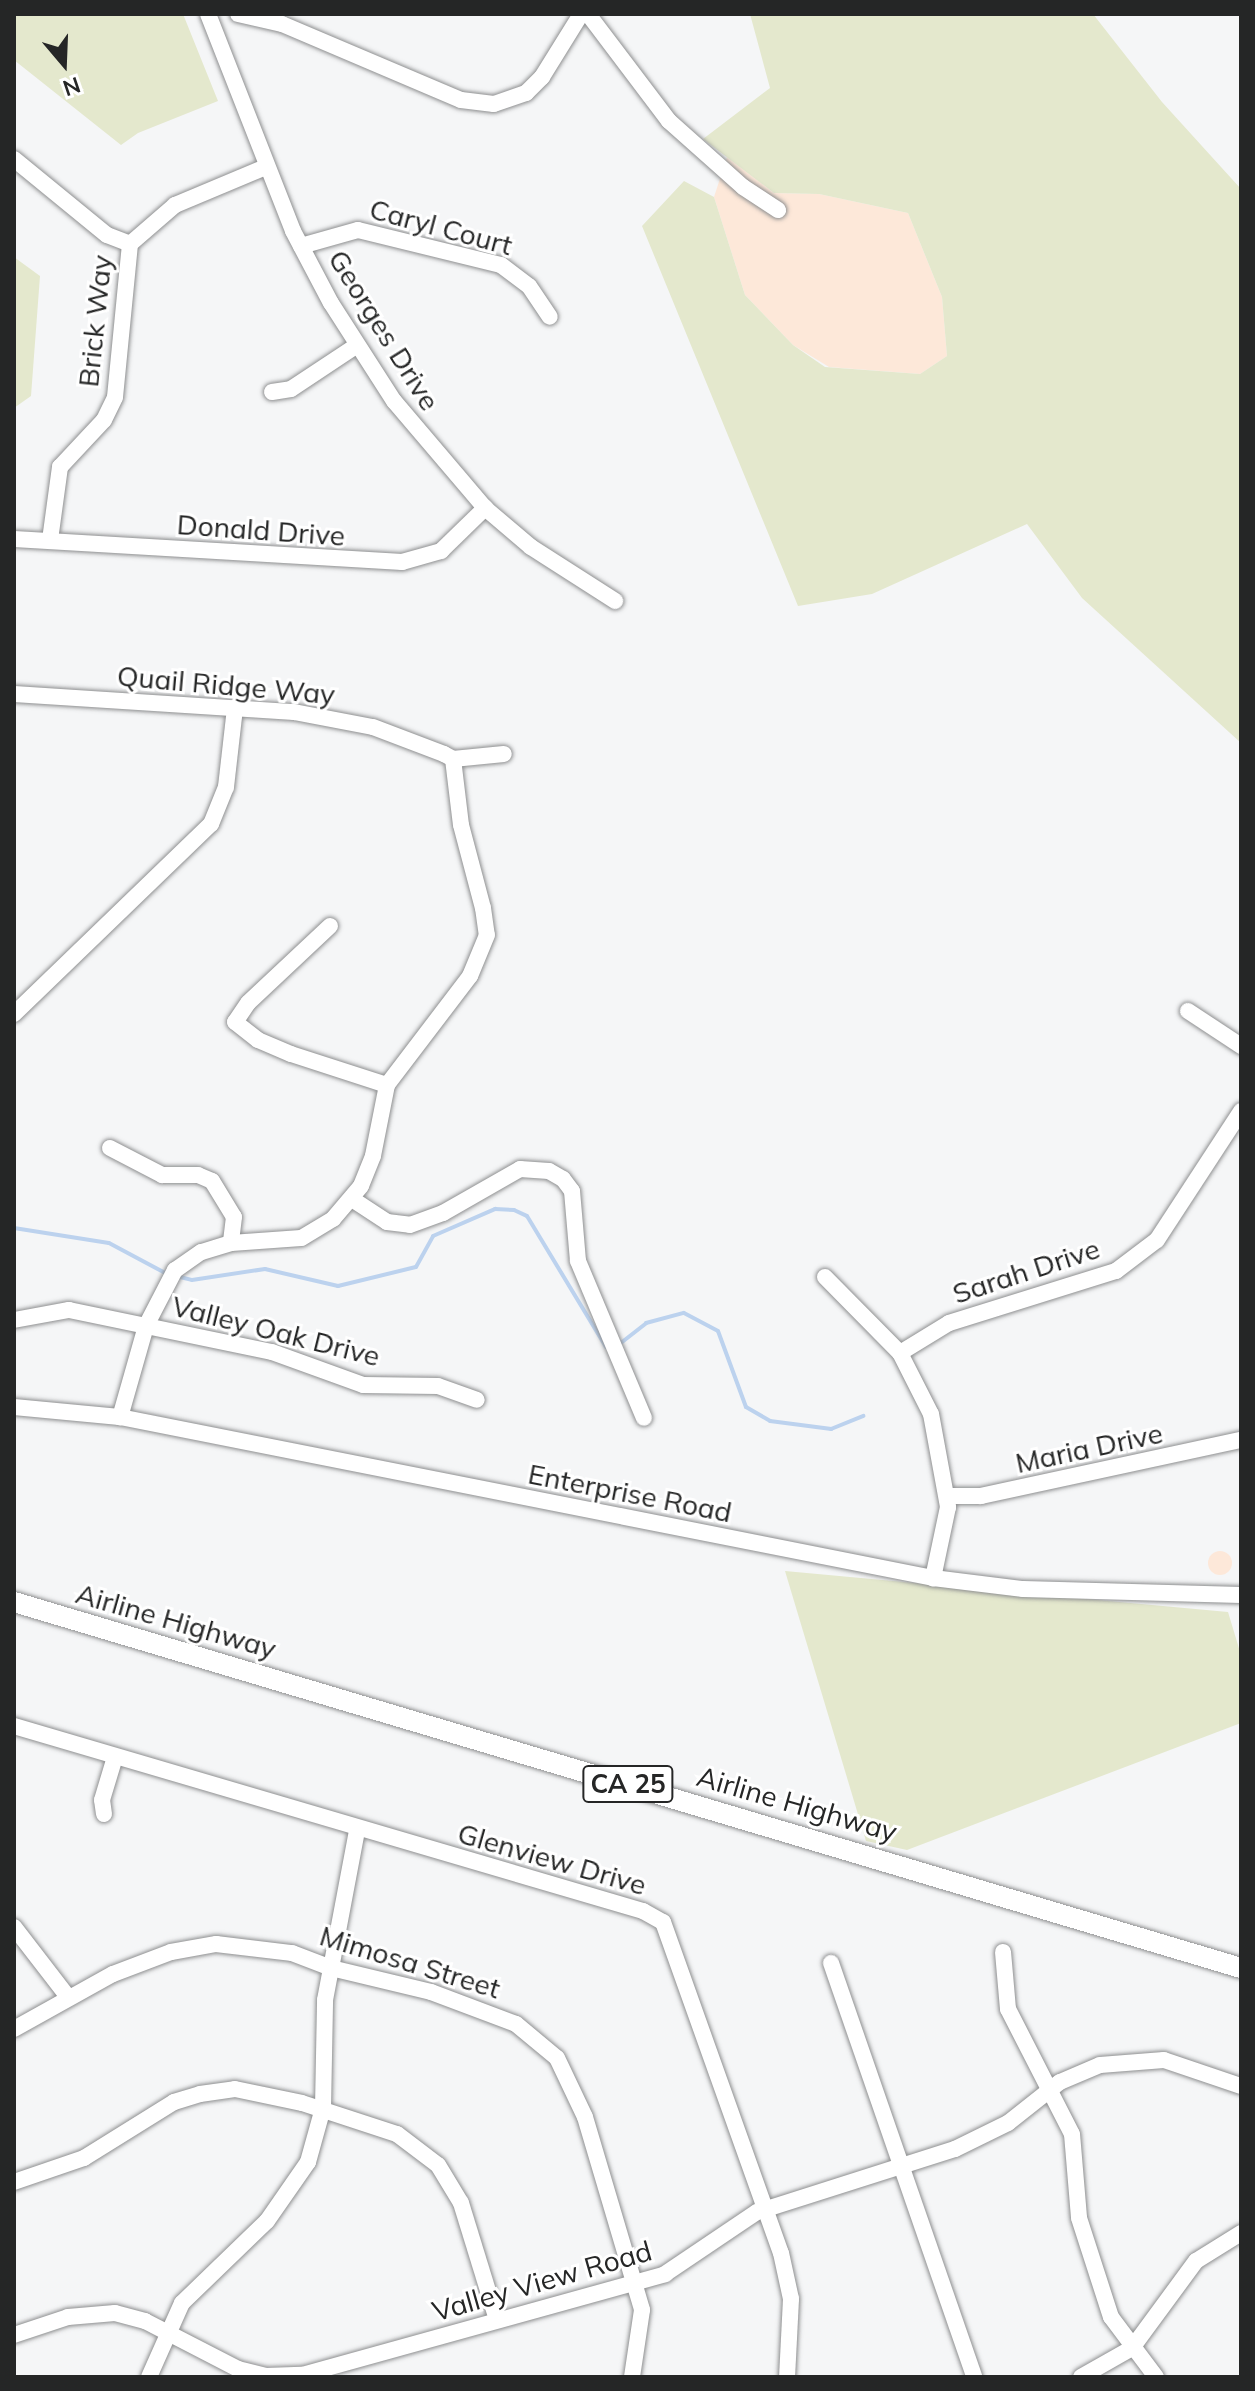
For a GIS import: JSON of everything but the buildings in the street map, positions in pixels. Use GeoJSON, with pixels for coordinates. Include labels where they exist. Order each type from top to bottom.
{"type":"FeatureCollection","features":[{"type":"Feature","properties":{"kind":"main road","name":"Airline Highway"},"geometry":{"type":"LineString","coordinates":[[14,1602],[1241,1968]]}},
{"type":"Feature","properties":{"kind":"street","name":"Georges Drive"},"geometry":{"type":"LineString","coordinates":[[208,14],[266,167],[301,246],[356,346],[426,442],[485,508],[531,547],[615,601]]}},
{"type":"Feature","properties":{"kind":"street"},"geometry":{"type":"LineString","coordinates":[[238,14],[282,24],[431,89],[483,104],[526,93],[556,57],[581,14]]}},
{"type":"Feature","properties":{"kind":"street"},"geometry":{"type":"LineString","coordinates":[[588,14],[669,121],[743,187],[778,210]]}},
{"type":"Feature","properties":{"kind":"street"},"geometry":{"type":"LineString","coordinates":[[14,159],[107,235],[130,244]]}},
{"type":"Feature","properties":{"kind":"street","name":"Brick Way"},"geometry":{"type":"LineString","coordinates":[[50,540],[60,467],[104,420],[115,397],[130,244],[175,205],[266,167]]}},
{"type":"Feature","properties":{"kind":"street","name":"Caryl Court"},"geometry":{"type":"LineString","coordinates":[[301,246],[358,230],[501,265],[534,291],[550,317]]}},
{"type":"Feature","properties":{"kind":"street"},"geometry":{"type":"LineString","coordinates":[[272,392],[291,389],[356,346]]}},
{"type":"Feature","properties":{"kind":"street","name":"Donald Drive"},"geometry":{"type":"LineString","coordinates":[[14,539],[402,562],[441,551],[485,508]]}},
{"type":"Feature","properties":{"kind":"street","name":"Quail Ridge Way"},"geometry":{"type":"LineString","coordinates":[[14,694],[294,712],[373,727],[453,759]]}},
{"type":"Feature","properties":{"kind":"street"},"geometry":{"type":"LineString","coordinates":[[14,1014],[211,824],[226,787],[235,708]]}},
{"type":"Feature","properties":{"kind":"street"},"geometry":{"type":"LineString","coordinates":[[120,1417],[146,1326],[175,1270],[201,1252],[231,1243],[301,1238],[352,1199],[373,1156],[387,1085],[470,976],[487,935],[453,780],[453,759],[504,754]]}},
{"type":"Feature","properties":{"kind":"street"},"geometry":{"type":"LineString","coordinates":[[330,926],[248,1003],[235,1022],[280,1049],[387,1085]]}},
{"type":"Feature","properties":{"kind":"street"},"geometry":{"type":"LineString","coordinates":[[1188,1011],[1241,1046]]}},
{"type":"Feature","properties":{"kind":"street","name":"Sarah Drive"},"geometry":{"type":"LineString","coordinates":[[900,1353],[949,1323],[1116,1271],[1157,1240],[1241,1111]]}},
{"type":"Feature","properties":{"kind":"street"},"geometry":{"type":"LineString","coordinates":[[110,1148],[153,1172],[212,1181],[234,1217],[231,1243]]}},
{"type":"Feature","properties":{"kind":"street"},"geometry":{"type":"LineString","coordinates":[[352,1199],[387,1222],[410,1225],[443,1213],[520,1169],[549,1171],[563,1179],[572,1191],[578,1261],[644,1418]]}},
{"type":"Feature","properties":{"kind":"street"},"geometry":{"type":"LineString","coordinates":[[825,1277],[900,1353],[931,1414],[947,1496],[933,1578]]}},
{"type":"Feature","properties":{"kind":"street","name":"Valley Oak Drive"},"geometry":{"type":"LineString","coordinates":[[14,1320],[69,1310],[272,1352],[348,1381],[438,1386],[477,1400]]}},
{"type":"Feature","properties":{"kind":"street","name":"Enterprise Road"},"geometry":{"type":"LineString","coordinates":[[14,1407],[120,1417],[933,1578],[1023,1589],[1241,1595]]}},
{"type":"Feature","properties":{"kind":"street","name":"Maria Drive"},"geometry":{"type":"LineString","coordinates":[[947,1496],[981,1496],[1241,1440]]}},
{"type":"Feature","properties":{"kind":"street","name":"Glenview Drive"},"geometry":{"type":"LineString","coordinates":[[14,1726],[357,1831],[643,1911],[663,1922],[767,2209],[791,2299],[787,2377]]}},
{"type":"Feature","properties":{"kind":"street"},"geometry":{"type":"LineString","coordinates":[[104,1814],[102,1800],[115,1757]]}},
{"type":"Feature","properties":{"kind":"street"},"geometry":{"type":"LineString","coordinates":[[149,2377],[166,2331],[198,2285],[291,2192],[308,2162],[323,2108],[325,2000],[357,1831]]}},
{"type":"Feature","properties":{"kind":"street"},"geometry":{"type":"LineString","coordinates":[[14,1927],[68,1997]]}},
{"type":"Feature","properties":{"kind":"street","name":"Mimosa Street"},"geometry":{"type":"LineString","coordinates":[[14,2029],[68,1997],[127,1969],[197,1946],[274,1948],[331,1968],[487,2011],[542,2043],[574,2088],[637,2283],[643,2325],[632,2377]]}},
{"type":"Feature","properties":{"kind":"street"},"geometry":{"type":"LineString","coordinates":[[1003,1952],[1008,2009],[1024,2046],[1051,2089],[1072,2134],[1079,2218],[1111,2317],[1156,2377]]}},
{"type":"Feature","properties":{"kind":"street"},"geometry":{"type":"LineString","coordinates":[[831,1963],[974,2377]]}},
{"type":"Feature","properties":{"kind":"street","name":"Valley View Road"},"geometry":{"type":"LineString","coordinates":[[14,2335],[96,2312],[128,2316],[166,2331],[238,2369],[284,2377],[637,2283],[678,2267],[735,2224],[767,2209],[903,2169],[994,2130],[1051,2089],[1089,2068],[1135,2059],[1183,2065],[1241,2086]]}},
{"type":"Feature","properties":{"kind":"street"},"geometry":{"type":"LineString","coordinates":[[14,2182],[84,2158],[174,2102],[200,2094],[235,2089],[323,2108],[397,2134],[438,2165],[461,2203],[497,2320]]}},
{"type":"Feature","properties":{"kind":"street"},"geometry":{"type":"LineString","coordinates":[[1081,2377],[1132,2348],[1196,2261],[1241,2233]]}},
{"type":"Feature","properties":{"kind":"shaded area"},"geometry":{"type":"Polygon","coordinates":[[[727,157],[774,193],[819,194],[908,213],[942,297],[947,356],[920,374],[829,367],[793,345],[745,295],[714,197],[727,157]]]}},
{"type":"Feature","properties":{"kind":"shaded area"},"geometry":{"type":"Polygon","coordinates":[[[1220,1551],[1229,1554],[1232,1563],[1229,1572],[1220,1575],[1211,1572],[1208,1563],[1211,1554],[1220,1551]]]}},
{"type":"Feature","properties":{"kind":"green space"},"geometry":{"type":"Polygon","coordinates":[[[14,14],[183,14],[218,101],[138,133],[121,145],[14,60],[14,14]]]}},
{"type":"Feature","properties":{"kind":"green space"},"geometry":{"type":"Polygon","coordinates":[[[750,14],[1093,14],[1162,102],[1241,189],[1241,743],[1082,598],[1027,524],[872,594],[798,606],[642,226],[684,181],[714,197],[745,295],[793,345],[825,367],[920,374],[947,356],[942,297],[908,213],[819,194],[774,193],[703,139],[770,88],[750,14]]]}},
{"type":"Feature","properties":{"kind":"green space"},"geometry":{"type":"Polygon","coordinates":[[[14,257],[40,276],[31,396],[14,408],[14,257]]]}},
{"type":"Feature","properties":{"kind":"green space"},"geometry":{"type":"Polygon","coordinates":[[[785,1571],[1228,1612],[1241,1655],[1241,1723],[907,1850],[866,1841],[785,1571]]]}},
{"type":"Feature","properties":{"kind":"waterway"},"geometry":{"type":"LineString","coordinates":[[176,1276],[192,1280],[265,1269],[338,1286],[416,1267],[433,1236],[495,1209],[514,1210],[527,1216],[606,1347]]}},
{"type":"Feature","properties":{"kind":"waterway"},"geometry":{"type":"LineString","coordinates":[[14,1228],[109,1243],[167,1274]]}},
{"type":"Feature","properties":{"kind":"waterway"},"geometry":{"type":"LineString","coordinates":[[617,1346],[646,1323],[684,1313],[718,1331],[746,1407],[770,1421],[831,1429],[864,1416]]}}]}
